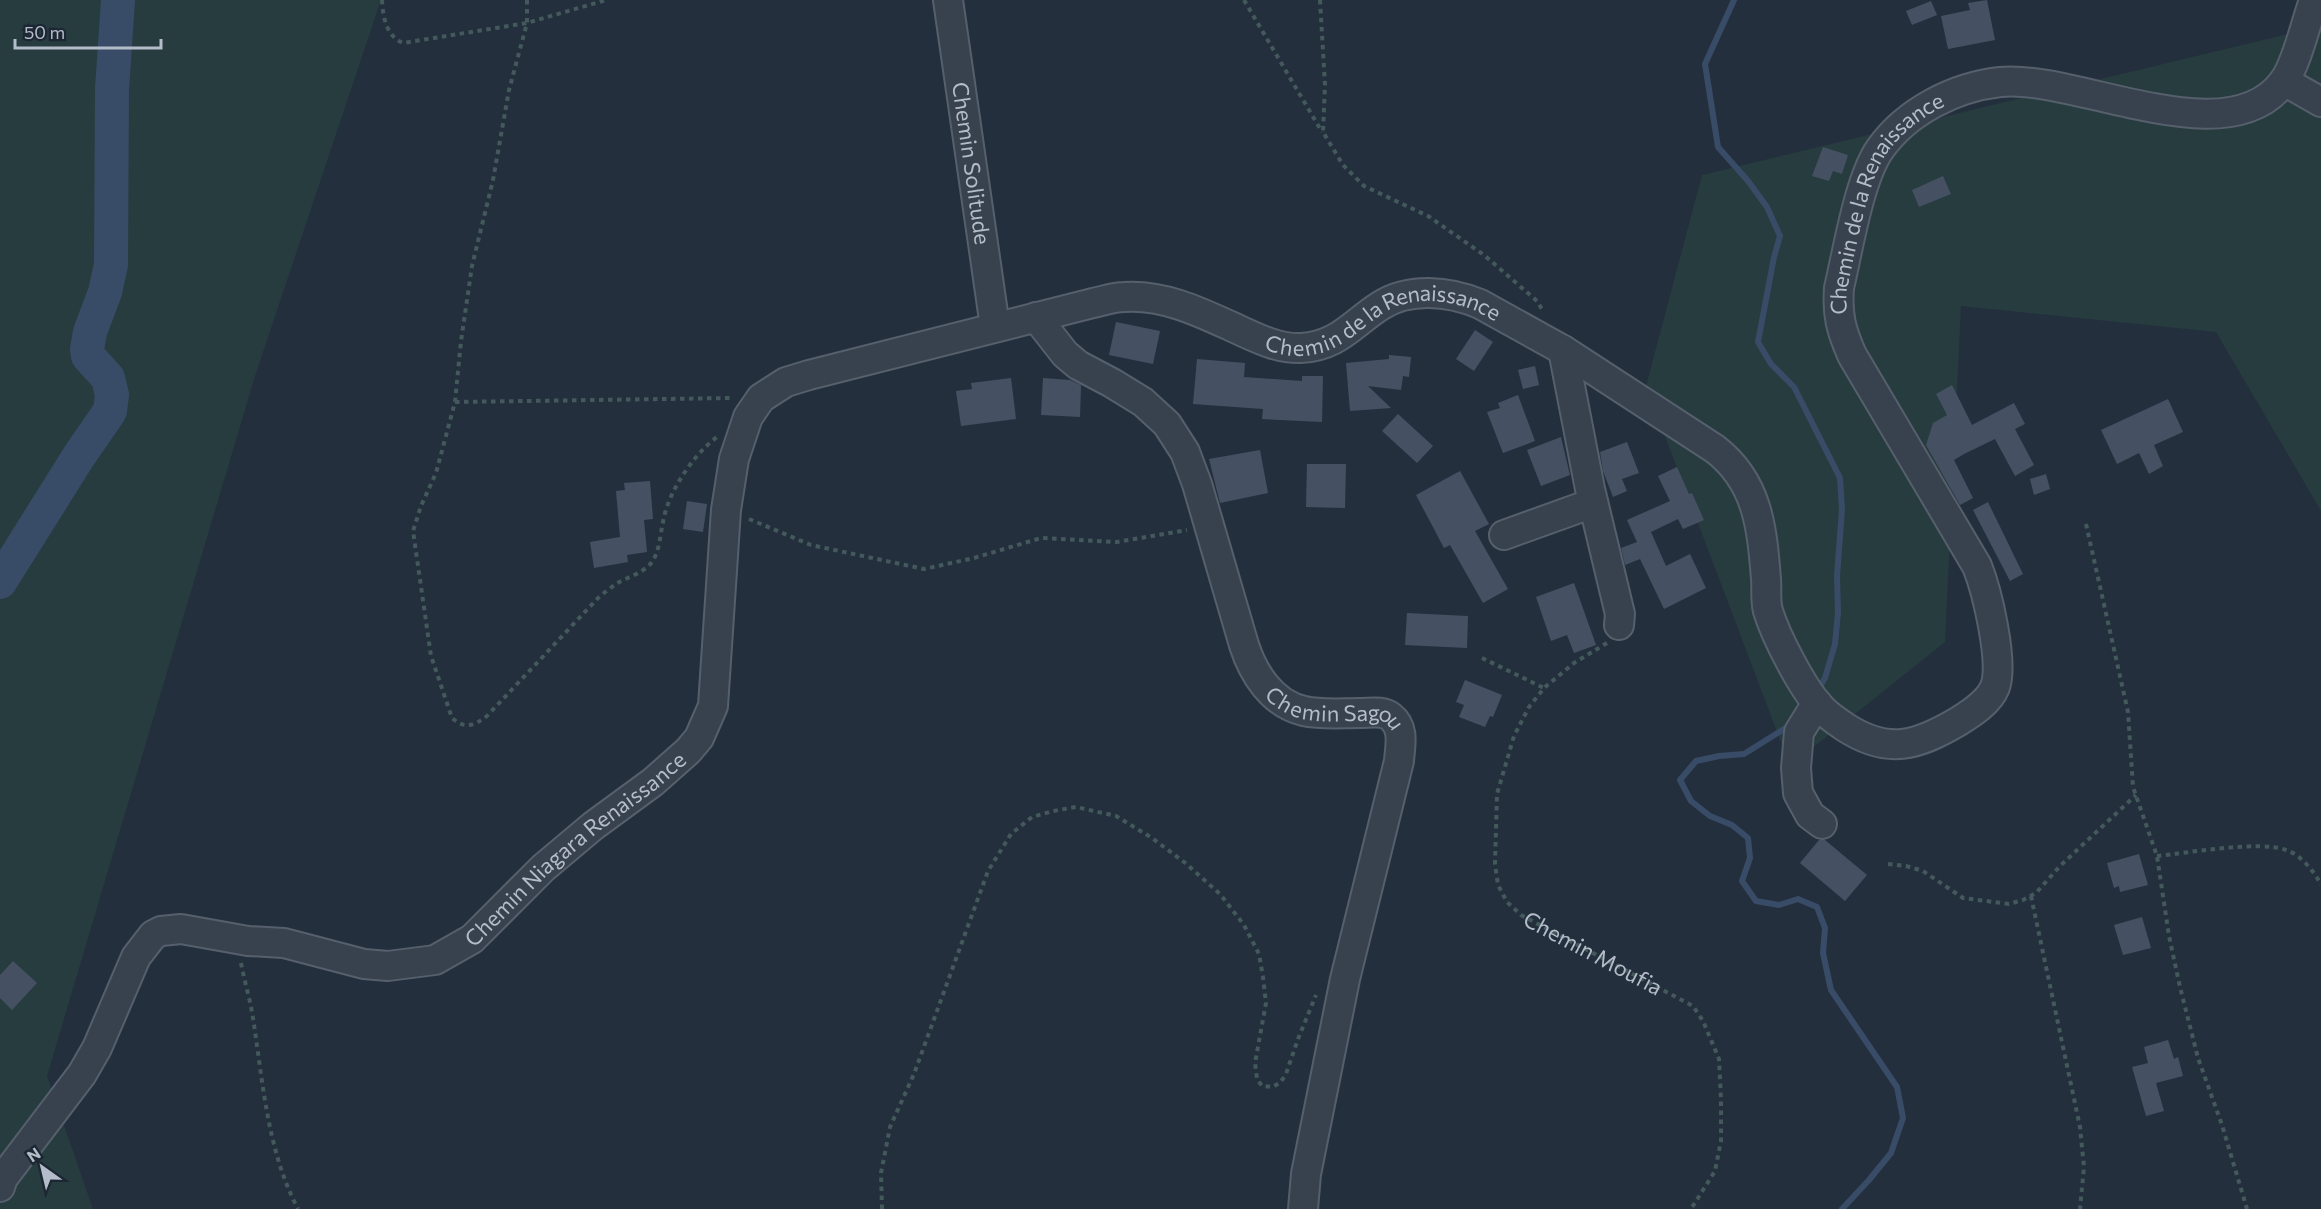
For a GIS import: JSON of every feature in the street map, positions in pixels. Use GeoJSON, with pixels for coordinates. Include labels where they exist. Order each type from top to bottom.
{"type":"FeatureCollection","features":[{"type":"Feature","properties":{"kind":"street","name":"Chemin Solitude"},"geometry":{"type":"LineString","coordinates":[[948,0],[994,327]]}},
{"type":"Feature","properties":{"kind":"street","name":"Chemin de la Renaissance"},"geometry":{"type":"LineString","coordinates":[[994,327],[1122,297],[1138,297],[1173,303],[1203,313],[1274,345],[1299,348],[1315,347],[1334,340],[1352,330],[1378,307],[1405,295],[1439,293],[1473,301],[1563,351],[1725,457],[1742,476],[1749,488],[1758,515],[1768,611],[1779,636],[1817,703],[1832,718],[1859,736],[1887,745],[1903,744],[1944,730],[1983,703],[1994,688],[1997,678],[1996,644],[1984,584],[1977,566],[1852,355],[1840,327],[1839,288],[1863,190],[1870,168],[1880,149],[1901,124],[1930,105],[1958,92],[2001,82],[2044,84],[2173,112],[2216,114],[2242,110],[2264,100],[2284,81],[2314,0]]}},
{"type":"Feature","properties":{"kind":"street"},"geometry":{"type":"LineString","coordinates":[[2284,81],[2321,102]]}},
{"type":"Feature","properties":{"kind":"street","name":"Chemin Sagou"},"geometry":{"type":"LineString","coordinates":[[1036,317],[1065,354],[1078,365],[1143,402],[1167,424],[1185,452],[1244,645],[1251,665],[1260,680],[1272,693],[1301,710],[1319,713],[1374,712],[1386,714],[1397,723],[1400,731],[1399,761],[1345,979],[1306,1174],[1303,1209]]}},
{"type":"Feature","properties":{"kind":"street"},"geometry":{"type":"LineString","coordinates":[[754,407],[786,382],[994,327]]}},
{"type":"Feature","properties":{"kind":"street"},"geometry":{"type":"LineString","coordinates":[[1563,351],[1591,496],[1620,614],[1619,625]]}},
{"type":"Feature","properties":{"kind":"street","name":"Chemin Niagara Renaissance"},"geometry":{"type":"LineString","coordinates":[[0,1187],[9,1171],[82,1074],[97,1048],[136,957],[153,935],[171,929],[235,939],[284,943],[364,964],[388,966],[435,960],[472,939],[543,868],[593,826],[653,782],[688,751],[699,738],[713,706],[726,510],[734,459],[754,407]]}},
{"type":"Feature","properties":{"kind":"street"},"geometry":{"type":"LineString","coordinates":[[1522,510],[1591,496]]}},
{"type":"Feature","properties":{"kind":"street"},"geometry":{"type":"LineString","coordinates":[[1504,535],[1591,496]]}},
{"type":"Feature","properties":{"kind":"street"},"geometry":{"type":"LineString","coordinates":[[1817,703],[1799,732],[1796,746],[1796,768],[1798,793],[1810,815],[1822,824]]}},
{"type":"Feature","properties":{"kind":"path"},"geometry":{"type":"LineString","coordinates":[[382,0],[388,30],[393,39],[403,43],[527,23],[606,0]]}},
{"type":"Feature","properties":{"kind":"path"},"geometry":{"type":"LineString","coordinates":[[527,0],[527,23],[509,90],[493,180],[472,266],[460,341],[455,402],[436,473],[413,531],[431,656],[452,718],[459,725],[469,726],[478,722],[496,707],[598,598],[617,583],[651,564],[657,552],[670,499],[691,462],[705,446],[754,407]]}},
{"type":"Feature","properties":{"kind":"path"},"geometry":{"type":"LineString","coordinates":[[1244,0],[1342,165],[1364,186],[1428,216],[1484,255],[1537,301],[1546,317]]}},
{"type":"Feature","properties":{"kind":"path"},"geometry":{"type":"LineString","coordinates":[[1320,0],[1325,85],[1323,132]]}},
{"type":"Feature","properties":{"kind":"path"},"geometry":{"type":"LineString","coordinates":[[455,402],[754,407]]}},
{"type":"Feature","properties":{"kind":"path"},"geometry":{"type":"LineString","coordinates":[[726,510],[811,545],[924,569],[974,558],[1041,538],[1117,542],[1209,526]]}},
{"type":"Feature","properties":{"kind":"path"},"geometry":{"type":"LineString","coordinates":[[2086,524],[2128,712],[2133,787],[2157,856],[2169,936],[2182,998],[2198,1058],[2222,1125],[2247,1209]]}},
{"type":"Feature","properties":{"kind":"path","name":"Chemin Moufia"},"geometry":{"type":"LineString","coordinates":[[1619,625],[1614,636],[1605,645],[1575,663],[1544,688],[1529,707],[1514,736],[1497,794],[1495,864],[1497,885],[1507,902],[1521,915],[1692,1006],[1703,1021],[1719,1059],[1721,1141],[1715,1171],[1691,1209]]}},
{"type":"Feature","properties":{"kind":"path"},"geometry":{"type":"LineString","coordinates":[[1482,658],[1544,688]]}},
{"type":"Feature","properties":{"kind":"path"},"geometry":{"type":"LineString","coordinates":[[1888,864],[1923,871],[1963,898],[2009,904],[2031,896],[2136,795]]}},
{"type":"Feature","properties":{"kind":"path"},"geometry":{"type":"LineString","coordinates":[[882,1209],[881,1173],[890,1126],[914,1074],[988,871],[1011,834],[1032,817],[1076,807],[1116,816],[1152,838],[1184,862],[1220,894],[1244,925],[1258,954],[1266,1003],[1255,1064],[1257,1079],[1262,1086],[1272,1087],[1280,1083],[1286,1074],[1320,984]]}},
{"type":"Feature","properties":{"kind":"path"},"geometry":{"type":"LineString","coordinates":[[2157,856],[2237,848],[2265,847],[2287,850],[2304,862],[2321,885]]}},
{"type":"Feature","properties":{"kind":"path"},"geometry":{"type":"LineString","coordinates":[[2031,896],[2080,1126],[2084,1167],[2080,1209]]}},
{"type":"Feature","properties":{"kind":"path"},"geometry":{"type":"LineString","coordinates":[[235,939],[251,1010],[263,1096],[278,1164],[298,1209]]}},
{"type":"Feature","properties":{"kind":"green space"},"geometry":{"type":"Polygon","coordinates":[[[0,0],[381,0],[255,376],[47,1076],[93,1209],[0,1209],[0,0]]]}},
{"type":"Feature","properties":{"kind":"green space"},"geometry":{"type":"Polygon","coordinates":[[[2321,11],[2321,511],[2216,332],[1961,306],[1945,642],[1790,766],[1646,386],[1702,175],[2317,27],[2321,11]]]}},
{"type":"Feature","properties":{"kind":"building"},"geometry":{"type":"Polygon","coordinates":[[[1987,0],[1995,40],[1948,49],[1941,16],[1970,10],[1968,3],[1987,0]]]}},
{"type":"Feature","properties":{"kind":"building"},"geometry":{"type":"Polygon","coordinates":[[[1931,1],[1937,15],[1912,25],[1906,11],[1931,1]]]}},
{"type":"Feature","properties":{"kind":"building"},"geometry":{"type":"Polygon","coordinates":[[[1823,147],[1848,155],[1842,174],[1833,171],[1829,181],[1812,176],[1823,147]]]}},
{"type":"Feature","properties":{"kind":"building"},"geometry":{"type":"Polygon","coordinates":[[[1943,176],[1951,194],[1919,207],[1912,190],[1943,176]]]}},
{"type":"Feature","properties":{"kind":"building"},"geometry":{"type":"Polygon","coordinates":[[[1116,322],[1160,331],[1153,364],[1109,355],[1116,322]]]}},
{"type":"Feature","properties":{"kind":"building"},"geometry":{"type":"Polygon","coordinates":[[[1475,330],[1493,342],[1474,371],[1456,359],[1475,330]]]}},
{"type":"Feature","properties":{"kind":"building"},"geometry":{"type":"Polygon","coordinates":[[[1389,355],[1411,357],[1409,377],[1403,376],[1401,390],[1368,386],[1391,408],[1350,411],[1346,363],[1389,359],[1389,355]]]}},
{"type":"Feature","properties":{"kind":"building"},"geometry":{"type":"Polygon","coordinates":[[[1197,359],[1245,363],[1244,377],[1302,381],[1302,376],[1323,376],[1322,422],[1262,419],[1263,409],[1193,404],[1197,359]]]}},
{"type":"Feature","properties":{"kind":"building"},"geometry":{"type":"Polygon","coordinates":[[[1535,366],[1539,385],[1523,389],[1518,370],[1535,366]]]}},
{"type":"Feature","properties":{"kind":"building"},"geometry":{"type":"Polygon","coordinates":[[[1011,378],[1016,419],[961,426],[956,391],[972,389],[971,383],[1011,378]]]}},
{"type":"Feature","properties":{"kind":"building"},"geometry":{"type":"Polygon","coordinates":[[[1043,378],[1070,380],[1081,385],[1080,417],[1041,415],[1043,378]]]}},
{"type":"Feature","properties":{"kind":"building"},"geometry":{"type":"Polygon","coordinates":[[[1952,385],[1972,425],[2014,403],[2025,424],[2015,429],[2034,465],[2015,476],[1995,439],[1964,454],[1954,460],[1973,498],[1960,505],[1926,445],[1933,423],[1947,415],[1936,394],[1952,385]]]}},
{"type":"Feature","properties":{"kind":"building"},"geometry":{"type":"Polygon","coordinates":[[[1518,395],[1535,441],[1503,453],[1487,412],[1500,408],[1498,403],[1518,395]]]}},
{"type":"Feature","properties":{"kind":"building"},"geometry":{"type":"Polygon","coordinates":[[[2168,399],[2183,432],[2154,445],[2163,466],[2149,474],[2139,453],[2117,464],[2101,430],[2168,399]]]}},
{"type":"Feature","properties":{"kind":"building"},"geometry":{"type":"Polygon","coordinates":[[[1398,414],[1433,446],[1417,463],[1382,431],[1398,414]]]}},
{"type":"Feature","properties":{"kind":"building"},"geometry":{"type":"Polygon","coordinates":[[[1561,437],[1570,475],[1541,486],[1527,450],[1561,437]]]}},
{"type":"Feature","properties":{"kind":"building"},"geometry":{"type":"Polygon","coordinates":[[[1627,442],[1639,473],[1622,479],[1627,491],[1613,497],[1603,471],[1600,452],[1627,442]]]}},
{"type":"Feature","properties":{"kind":"building"},"geometry":{"type":"Polygon","coordinates":[[[1260,450],[1268,493],[1220,503],[1209,459],[1260,450]]]}},
{"type":"Feature","properties":{"kind":"building"},"geometry":{"type":"Polygon","coordinates":[[[1307,464],[1346,464],[1345,508],[1306,507],[1307,464]]]}},
{"type":"Feature","properties":{"kind":"building"},"geometry":{"type":"Polygon","coordinates":[[[1677,467],[1704,520],[1683,529],[1678,519],[1651,532],[1666,566],[1690,554],[1706,588],[1664,609],[1640,559],[1625,565],[1621,548],[1637,542],[1627,520],[1670,501],[1658,476],[1677,467]]]}},
{"type":"Feature","properties":{"kind":"building"},"geometry":{"type":"Polygon","coordinates":[[[1460,471],[1489,524],[1475,531],[1508,589],[1483,603],[1450,545],[1444,548],[1416,495],[1460,471]]]}},
{"type":"Feature","properties":{"kind":"building"},"geometry":{"type":"Polygon","coordinates":[[[2046,474],[2050,489],[2034,495],[2030,479],[2046,474]]]}},
{"type":"Feature","properties":{"kind":"building"},"geometry":{"type":"Polygon","coordinates":[[[650,481],[653,519],[644,520],[647,552],[627,555],[628,562],[594,568],[590,542],[620,537],[616,491],[625,490],[624,483],[650,481]]]}},
{"type":"Feature","properties":{"kind":"building"},"geometry":{"type":"Polygon","coordinates":[[[687,501],[707,504],[703,532],[683,529],[687,501]]]}},
{"type":"Feature","properties":{"kind":"building"},"geometry":{"type":"Polygon","coordinates":[[[1988,502],[2023,574],[2010,581],[1973,510],[1988,502]]]}},
{"type":"Feature","properties":{"kind":"building"},"geometry":{"type":"Polygon","coordinates":[[[1574,583],[1596,645],[1574,653],[1567,635],[1551,641],[1536,597],[1574,583]]]}},
{"type":"Feature","properties":{"kind":"building"},"geometry":{"type":"Polygon","coordinates":[[[1407,613],[1468,616],[1467,648],[1405,645],[1407,613]]]}},
{"type":"Feature","properties":{"kind":"building"},"geometry":{"type":"Polygon","coordinates":[[[1465,680],[1502,695],[1493,717],[1490,716],[1485,727],[1459,717],[1464,705],[1456,702],[1465,680]]]}},
{"type":"Feature","properties":{"kind":"building"},"geometry":{"type":"Polygon","coordinates":[[[1819,840],[1825,840],[1867,875],[1845,901],[1800,863],[1819,840]]]}},
{"type":"Feature","properties":{"kind":"building"},"geometry":{"type":"Polygon","coordinates":[[[2139,854],[2148,885],[2120,892],[2119,886],[2114,888],[2107,863],[2139,854]]]}},
{"type":"Feature","properties":{"kind":"building"},"geometry":{"type":"Polygon","coordinates":[[[2142,917],[2151,948],[2123,955],[2114,925],[2142,917]]]}},
{"type":"Feature","properties":{"kind":"building"},"geometry":{"type":"Polygon","coordinates":[[[13,961],[37,983],[12,1010],[0,998],[0,975],[13,961]]]}},
{"type":"Feature","properties":{"kind":"building"},"geometry":{"type":"Polygon","coordinates":[[[2168,1040],[2174,1059],[2178,1057],[2183,1076],[2156,1083],[2164,1111],[2146,1116],[2132,1067],[2148,1063],[2144,1047],[2168,1040]]]}},
{"type":"Feature","properties":{"kind":"waterway"},"geometry":{"type":"LineString","coordinates":[[0,582],[110,411],[112,395],[108,378],[88,356],[87,349],[111,265],[112,89],[118,0]]}},
{"type":"Feature","properties":{"kind":"waterway"},"geometry":{"type":"LineString","coordinates":[[1734,0],[1705,64],[1718,147],[1767,207],[1780,236],[1758,342],[1771,364],[1794,387],[1840,478],[1842,509],[1835,644],[1825,678],[1818,690]]}},
{"type":"Feature","properties":{"kind":"waterway"},"geometry":{"type":"LineString","coordinates":[[1792,724],[1744,754],[1696,761],[1680,780],[1691,801],[1710,816],[1732,825],[1748,838],[1750,858],[1742,881],[1756,901],[1779,905],[1798,899],[1817,907],[1825,928],[1823,953],[1831,990],[1897,1087],[1903,1118],[1891,1153],[1842,1209]]}}]}
